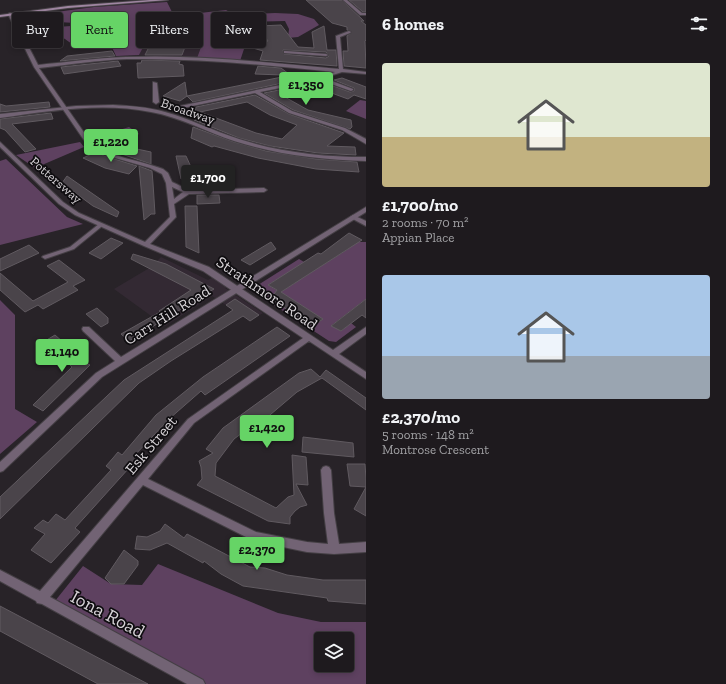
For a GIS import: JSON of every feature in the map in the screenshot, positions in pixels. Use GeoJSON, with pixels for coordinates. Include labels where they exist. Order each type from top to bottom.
{"type":"FeatureCollection","features":[{"type":"Feature","properties":{"kind":"main road"},"geometry":{"type":"LineString","coordinates":[[0,16],[68,7],[166,0]]}},
{"type":"Feature","properties":{"kind":"street"},"geometry":{"type":"LineString","coordinates":[[346,0],[361,14],[366,14]]}},
{"type":"Feature","properties":{"kind":"street"},"geometry":{"type":"LineString","coordinates":[[10,14],[36,67],[90,144],[101,153],[119,160],[161,170],[165,173],[169,183],[173,217],[146,245]]}},
{"type":"Feature","properties":{"kind":"street"},"geometry":{"type":"LineString","coordinates":[[341,71],[338,36],[349,32]]}},
{"type":"Feature","properties":{"kind":"street"},"geometry":{"type":"LineString","coordinates":[[286,52],[326,55]]}},
{"type":"Feature","properties":{"kind":"street"},"geometry":{"type":"LineString","coordinates":[[301,67],[304,54]]}},
{"type":"Feature","properties":{"kind":"street"},"geometry":{"type":"LineString","coordinates":[[36,67],[133,58],[240,62],[366,73]]}},
{"type":"Feature","properties":{"kind":"street"},"geometry":{"type":"LineString","coordinates":[[301,67],[318,79],[351,90]]}},
{"type":"Feature","properties":{"kind":"street"},"geometry":{"type":"LineString","coordinates":[[178,107],[318,79],[341,71]]}},
{"type":"Feature","properties":{"kind":"street"},"geometry":{"type":"LineString","coordinates":[[155,83],[156,102]]}},
{"type":"Feature","properties":{"kind":"street"},"geometry":{"type":"LineString","coordinates":[[256,92],[301,117],[344,129],[366,142]]}},
{"type":"Feature","properties":{"kind":"street","name":"Broadway"},"geometry":{"type":"LineString","coordinates":[[0,116],[65,108],[109,106],[150,110],[176,116],[223,135],[255,145],[305,155],[366,159]]}},
{"type":"Feature","properties":{"kind":"street","name":"Pottersway"},"geometry":{"type":"LineString","coordinates":[[0,144],[8,156],[62,203],[77,214],[99,226],[146,245]]}},
{"type":"Feature","properties":{"kind":"street"},"geometry":{"type":"LineString","coordinates":[[169,183],[188,192],[264,190]]}},
{"type":"Feature","properties":{"kind":"street"},"geometry":{"type":"LineString","coordinates":[[171,203],[188,192]]}},
{"type":"Feature","properties":{"kind":"street","name":"Carr Hill Road"},"geometry":{"type":"LineString","coordinates":[[0,468],[99,375],[366,209]]}},
{"type":"Feature","properties":{"kind":"street"},"geometry":{"type":"LineString","coordinates":[[353,217],[366,224]]}},
{"type":"Feature","properties":{"kind":"street"},"geometry":{"type":"LineString","coordinates":[[45,257],[72,248],[99,226]]}},
{"type":"Feature","properties":{"kind":"street","name":"Strathmore Road"},"geometry":{"type":"LineString","coordinates":[[146,245],[206,269],[366,376]]}},
{"type":"Feature","properties":{"kind":"street"},"geometry":{"type":"LineString","coordinates":[[86,330],[120,361]]}},
{"type":"Feature","properties":{"kind":"street"},"geometry":{"type":"LineString","coordinates":[[334,354],[366,330]]}},
{"type":"Feature","properties":{"kind":"street","name":"Esk Street"},"geometry":{"type":"LineString","coordinates":[[41,599],[191,421],[308,338]]}},
{"type":"Feature","properties":{"kind":"street"},"geometry":{"type":"LineString","coordinates":[[326,470],[329,513],[334,550]]}},
{"type":"Feature","properties":{"kind":"street"},"geometry":{"type":"LineString","coordinates":[[141,480],[254,536],[307,547],[334,550],[366,547]]}},
{"type":"Feature","properties":{"kind":"street","name":"Iona Road"},"geometry":{"type":"LineString","coordinates":[[0,574],[41,599],[199,684]]}},
{"type":"Feature","properties":{"kind":"shaded area"},"geometry":{"type":"Polygon","coordinates":[[[167,2],[172,12],[136,12],[136,48],[143,48],[139,55],[116,56],[112,48],[128,48],[128,12],[71,12],[71,23],[63,22],[63,12],[56,12],[94,7],[167,2]]]}},
{"type":"Feature","properties":{"kind":"shaded area"},"geometry":{"type":"Polygon","coordinates":[[[226,10],[230,12],[211,12],[211,48],[244,48],[240,61],[197,58],[201,48],[203,48],[203,13],[226,10]]]}},
{"type":"Feature","properties":{"kind":"shaded area"},"geometry":{"type":"Polygon","coordinates":[[[266,13],[298,14],[314,19],[319,25],[298,37],[288,38],[289,29],[285,21],[266,21],[266,13]]]}},
{"type":"Feature","properties":{"kind":"shaded area"},"geometry":{"type":"Polygon","coordinates":[[[71,26],[71,43],[63,38],[63,27],[71,26]]]}},
{"type":"Feature","properties":{"kind":"shaded area"},"geometry":{"type":"Polygon","coordinates":[[[142,48],[201,48],[197,58],[139,55],[142,48]]]}},
{"type":"Feature","properties":{"kind":"shaded area"},"geometry":{"type":"Polygon","coordinates":[[[360,100],[366,101],[366,119],[346,111],[360,100]]]}},
{"type":"Feature","properties":{"kind":"shaded area"},"geometry":{"type":"Polygon","coordinates":[[[129,127],[139,134],[102,147],[94,138],[129,127]]]}},
{"type":"Feature","properties":{"kind":"shaded area"},"geometry":{"type":"Polygon","coordinates":[[[80,142],[84,147],[35,168],[16,155],[80,142]]]}},
{"type":"Feature","properties":{"kind":"shaded area"},"geometry":{"type":"Polygon","coordinates":[[[6,159],[67,217],[83,224],[0,245],[0,161],[6,159]]]}},
{"type":"Feature","properties":{"kind":"shaded area"},"geometry":{"type":"Polygon","coordinates":[[[351,242],[366,242],[366,299],[332,325],[341,331],[351,323],[356,327],[336,342],[329,341],[254,292],[254,289],[258,285],[299,259],[316,269],[348,249],[351,242]],[[283,276],[268,285],[280,292],[295,283],[283,276]]]}},
{"type":"Feature","properties":{"kind":"shaded area"},"geometry":{"type":"Polygon","coordinates":[[[161,257],[208,280],[215,276],[229,285],[225,288],[263,313],[250,321],[212,296],[165,326],[114,289],[151,267],[161,257]]]}},
{"type":"Feature","properties":{"kind":"shaded area"},"geometry":{"type":"Polygon","coordinates":[[[0,300],[15,315],[15,409],[37,422],[0,454],[0,300]]]}},
{"type":"Feature","properties":{"kind":"shaded area"},"geometry":{"type":"Polygon","coordinates":[[[158,564],[278,613],[321,622],[366,622],[366,684],[206,684],[51,606],[83,566],[111,584],[142,585],[158,564]]]}},
{"type":"Feature","properties":{"kind":"building"},"geometry":{"type":"Polygon","coordinates":[[[306,0],[342,0],[364,21],[361,21],[366,25],[366,68],[344,66],[343,51],[348,51],[347,36],[352,32],[347,30],[347,27],[332,23],[306,0]]]}},
{"type":"Feature","properties":{"kind":"building"},"geometry":{"type":"Polygon","coordinates":[[[349,0],[366,0],[366,12],[363,12],[349,0]]]}},
{"type":"Feature","properties":{"kind":"building"},"geometry":{"type":"Polygon","coordinates":[[[281,25],[298,47],[314,48],[312,32],[324,26],[327,50],[336,50],[337,66],[260,60],[263,51],[253,48],[266,48],[266,42],[268,41],[266,38],[266,26],[281,25]],[[283,50],[284,54],[326,58],[329,56],[326,52],[283,50]]]}},
{"type":"Feature","properties":{"kind":"building"},"geometry":{"type":"Polygon","coordinates":[[[148,48],[185,48],[182,55],[145,55],[148,48]]]}},
{"type":"Feature","properties":{"kind":"building"},"geometry":{"type":"Polygon","coordinates":[[[112,51],[115,56],[60,61],[67,56],[112,51]]]}},
{"type":"Feature","properties":{"kind":"building"},"geometry":{"type":"Polygon","coordinates":[[[142,60],[180,61],[179,64],[183,65],[184,76],[138,78],[137,63],[141,63],[142,60]]]}},
{"type":"Feature","properties":{"kind":"building"},"geometry":{"type":"Polygon","coordinates":[[[118,61],[121,66],[64,74],[61,67],[118,61]]]}},
{"type":"Feature","properties":{"kind":"building"},"geometry":{"type":"Polygon","coordinates":[[[258,66],[281,68],[297,80],[193,102],[187,96],[282,77],[282,75],[255,74],[258,66]]]}},
{"type":"Feature","properties":{"kind":"building"},"geometry":{"type":"Polygon","coordinates":[[[342,78],[366,87],[366,99],[354,95],[348,99],[315,87],[325,83],[350,92],[354,91],[354,88],[334,80],[342,78]]]}},
{"type":"Feature","properties":{"kind":"building"},"geometry":{"type":"Polygon","coordinates":[[[185,82],[187,96],[180,101],[163,96],[185,82]]]}},
{"type":"Feature","properties":{"kind":"building"},"geometry":{"type":"Polygon","coordinates":[[[304,85],[312,90],[283,96],[308,110],[351,120],[352,127],[350,129],[293,110],[264,93],[304,85]]]}},
{"type":"Feature","properties":{"kind":"building"},"geometry":{"type":"Polygon","coordinates":[[[255,95],[289,114],[344,133],[327,146],[355,147],[356,155],[318,153],[270,146],[239,138],[194,120],[196,107],[255,95]],[[247,102],[200,112],[256,133],[282,139],[297,125],[270,115],[247,102]]]}},
{"type":"Feature","properties":{"kind":"building"},"geometry":{"type":"Polygon","coordinates":[[[49,102],[50,107],[0,112],[0,104],[6,106],[49,102]]]}},
{"type":"Feature","properties":{"kind":"building"},"geometry":{"type":"Polygon","coordinates":[[[51,113],[53,119],[12,124],[36,149],[25,152],[5,130],[0,128],[0,119],[51,113]]]}},
{"type":"Feature","properties":{"kind":"building"},"geometry":{"type":"Polygon","coordinates":[[[193,127],[234,142],[266,151],[316,159],[357,162],[359,172],[316,169],[258,158],[214,146],[212,147],[191,138],[193,127]]]}},
{"type":"Feature","properties":{"kind":"building"},"geometry":{"type":"Polygon","coordinates":[[[119,142],[132,148],[151,152],[151,164],[104,148],[119,142]]]}},
{"type":"Feature","properties":{"kind":"building"},"geometry":{"type":"Polygon","coordinates":[[[96,152],[137,166],[129,174],[105,168],[83,158],[96,152]]]}},
{"type":"Feature","properties":{"kind":"building"},"geometry":{"type":"Polygon","coordinates":[[[176,156],[186,156],[196,178],[181,179],[176,156]]]}},
{"type":"Feature","properties":{"kind":"building"},"geometry":{"type":"Polygon","coordinates":[[[139,166],[152,171],[155,214],[151,214],[144,220],[139,166]]]}},
{"type":"Feature","properties":{"kind":"building"},"geometry":{"type":"Polygon","coordinates":[[[67,176],[119,212],[117,217],[93,206],[62,183],[67,176]]]}},
{"type":"Feature","properties":{"kind":"building"},"geometry":{"type":"Polygon","coordinates":[[[216,178],[218,188],[196,188],[196,179],[216,178]]]}},
{"type":"Feature","properties":{"kind":"building"},"geometry":{"type":"Polygon","coordinates":[[[197,195],[219,195],[220,203],[197,204],[197,195]]]}},
{"type":"Feature","properties":{"kind":"building"},"geometry":{"type":"Polygon","coordinates":[[[185,206],[197,206],[199,253],[186,247],[185,206]]]}},
{"type":"Feature","properties":{"kind":"building"},"geometry":{"type":"Polygon","coordinates":[[[349,233],[362,240],[281,292],[323,319],[313,326],[274,301],[276,299],[272,297],[277,290],[268,285],[318,253],[321,254],[349,233]]]}},
{"type":"Feature","properties":{"kind":"building"},"geometry":{"type":"Polygon","coordinates":[[[111,238],[123,243],[101,259],[89,253],[111,238]]]}},
{"type":"Feature","properties":{"kind":"building"},"geometry":{"type":"Polygon","coordinates":[[[271,242],[276,249],[250,265],[241,260],[271,242]]]}},
{"type":"Feature","properties":{"kind":"building"},"geometry":{"type":"Polygon","coordinates":[[[29,245],[39,253],[0,271],[0,259],[29,245]]]}},
{"type":"Feature","properties":{"kind":"building"},"geometry":{"type":"Polygon","coordinates":[[[133,254],[166,264],[214,289],[129,341],[121,334],[160,312],[159,311],[191,290],[131,259],[133,254]]]}},
{"type":"Feature","properties":{"kind":"building"},"geometry":{"type":"Polygon","coordinates":[[[59,260],[85,280],[73,286],[78,290],[43,309],[38,305],[25,312],[0,290],[0,273],[33,301],[68,282],[47,266],[59,260]]]}},
{"type":"Feature","properties":{"kind":"building"},"geometry":{"type":"Polygon","coordinates":[[[235,299],[259,315],[250,321],[243,316],[139,383],[0,519],[0,497],[124,380],[233,310],[226,305],[235,299]]]}},
{"type":"Feature","properties":{"kind":"building"},"geometry":{"type":"Polygon","coordinates":[[[366,299],[366,318],[362,315],[341,331],[331,326],[366,299]]]}},
{"type":"Feature","properties":{"kind":"building"},"geometry":{"type":"Polygon","coordinates":[[[97,308],[108,318],[108,323],[101,327],[86,314],[97,308]]]}},
{"type":"Feature","properties":{"kind":"building"},"geometry":{"type":"Polygon","coordinates":[[[277,327],[290,336],[205,395],[201,391],[169,419],[134,456],[138,458],[75,528],[80,532],[51,563],[31,550],[45,534],[34,528],[43,520],[48,523],[56,514],[65,520],[111,470],[106,466],[118,452],[122,455],[156,415],[203,377],[277,327]]]}},
{"type":"Feature","properties":{"kind":"building"},"geometry":{"type":"Polygon","coordinates":[[[55,335],[71,349],[66,352],[90,365],[43,411],[33,405],[72,367],[45,341],[55,335]]]}},
{"type":"Feature","properties":{"kind":"building"},"geometry":{"type":"Polygon","coordinates":[[[311,369],[320,377],[326,370],[366,398],[366,410],[322,378],[297,392],[264,420],[262,418],[234,439],[216,463],[215,476],[276,508],[288,497],[294,495],[292,455],[306,457],[308,485],[296,484],[307,505],[300,507],[295,511],[290,517],[290,524],[268,521],[197,485],[202,479],[199,461],[213,453],[206,449],[223,428],[299,373],[311,369]]]}},
{"type":"Feature","properties":{"kind":"building"},"geometry":{"type":"Polygon","coordinates":[[[303,437],[353,443],[354,457],[302,452],[303,437]]]}},
{"type":"Feature","properties":{"kind":"building"},"geometry":{"type":"Polygon","coordinates":[[[347,464],[365,464],[366,487],[350,486],[347,464]]]}},
{"type":"Feature","properties":{"kind":"building"},"geometry":{"type":"Polygon","coordinates":[[[366,487],[366,516],[354,509],[366,487]]]}},
{"type":"Feature","properties":{"kind":"building"},"geometry":{"type":"Polygon","coordinates":[[[165,524],[184,538],[187,534],[250,567],[265,568],[287,575],[323,580],[366,580],[366,604],[328,601],[327,598],[243,586],[221,574],[204,561],[203,563],[167,543],[150,550],[135,549],[137,536],[147,537],[160,531],[165,524]]]}},
{"type":"Feature","properties":{"kind":"building"},"geometry":{"type":"Polygon","coordinates":[[[124,550],[138,561],[138,565],[124,584],[111,584],[105,578],[124,550]]]}},
{"type":"Feature","properties":{"kind":"building"},"geometry":{"type":"Polygon","coordinates":[[[0,606],[148,684],[98,684],[0,631],[0,606]]]}}]}
